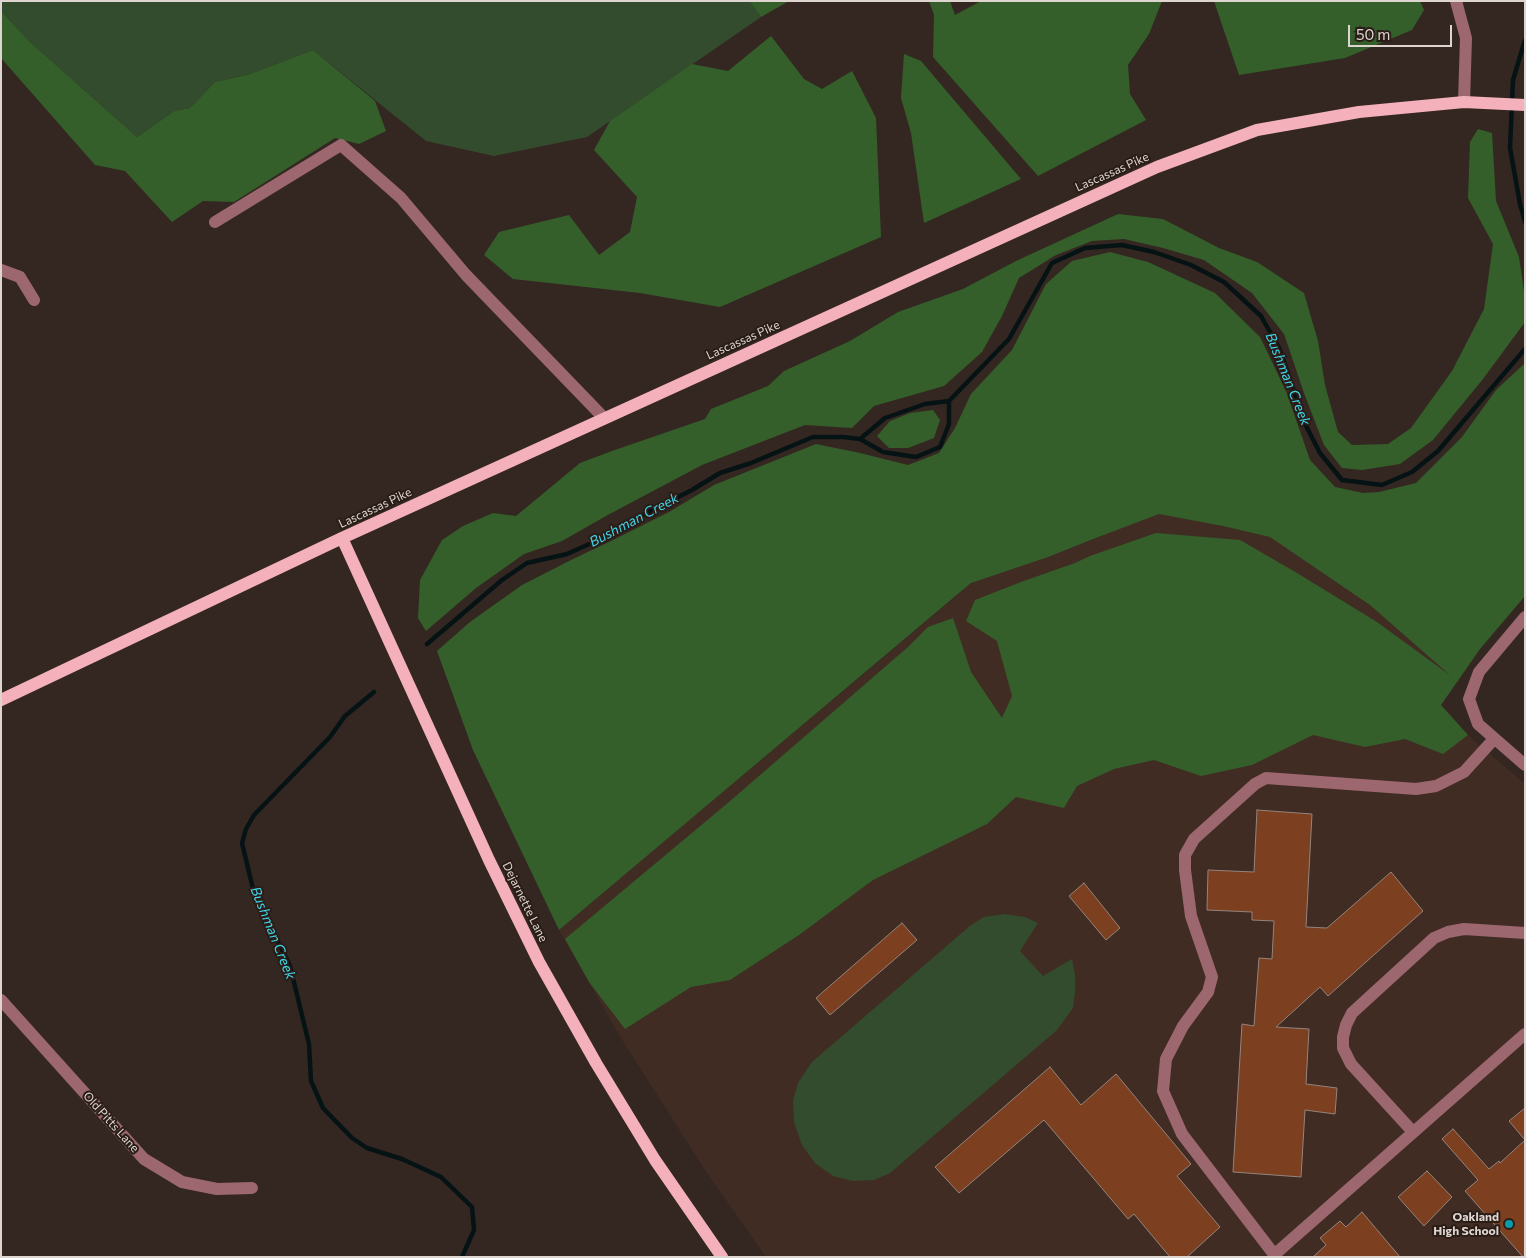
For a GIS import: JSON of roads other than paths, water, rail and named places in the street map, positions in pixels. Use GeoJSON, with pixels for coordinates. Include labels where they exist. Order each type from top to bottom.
{"type":"FeatureCollection","features":[{"type":"Feature","properties":{"kind":"main road","name":"Lascassas Pike"},"geometry":{"type":"LineString","coordinates":[[1,700],[342,538],[1148,171],[1257,130],[1359,112],[1464,102],[1525,105]]}},
{"type":"Feature","properties":{"kind":"main road","name":"Dejarnette Lane"},"geometry":{"type":"LineString","coordinates":[[342,538],[489,860],[539,962],[596,1063],[655,1160],[722,1257]]}},
{"type":"Feature","properties":{"kind":"street"},"geometry":{"type":"LineString","coordinates":[[1456,1],[1466,38],[1464,102]]}},
{"type":"Feature","properties":{"kind":"street"},"geometry":{"type":"LineString","coordinates":[[215,222],[341,145],[401,198],[466,275],[604,418]]}},
{"type":"Feature","properties":{"kind":"street"},"geometry":{"type":"LineString","coordinates":[[1,270],[20,277],[34,300]]}},
{"type":"Feature","properties":{"kind":"street"},"geometry":{"type":"LineString","coordinates":[[1525,617],[1479,672],[1469,699],[1478,724],[1525,765]]}},
{"type":"Feature","properties":{"kind":"street"},"geometry":{"type":"LineString","coordinates":[[1494,739],[1464,772],[1436,786],[1416,789],[1266,778],[1255,784],[1194,839],[1185,855],[1185,870],[1191,916],[1212,977],[1208,992],[1183,1026],[1166,1059],[1163,1091],[1182,1134],[1275,1256],[1525,1034]]}},
{"type":"Feature","properties":{"kind":"street"},"geometry":{"type":"LineString","coordinates":[[1413,1132],[1351,1064],[1343,1048],[1343,1037],[1352,1013],[1434,938],[1448,932],[1464,929],[1525,933]]}},
{"type":"Feature","properties":{"kind":"street","name":"Old Pitts Lane"},"geometry":{"type":"LineString","coordinates":[[1,1000],[144,1158],[182,1182],[216,1189],[252,1188]]}},
{"type":"Feature","properties":{"kind":"waterway","name":"Bushman Creek"},"geometry":{"type":"LineString","coordinates":[[1525,40],[1513,80],[1510,148],[1525,222]]}},
{"type":"Feature","properties":{"kind":"waterway","name":"Bushman Creek"},"geometry":{"type":"LineString","coordinates":[[427,644],[502,580],[527,563],[567,554],[605,537],[720,473],[751,463],[813,437],[860,439],[885,418],[925,404],[949,401],[1009,339],[1052,263],[1085,248],[1122,245],[1154,252],[1191,265],[1224,282],[1261,316],[1279,348],[1301,416],[1320,453],[1342,480],[1382,485],[1412,472],[1438,451],[1525,349]]}},
{"type":"Feature","properties":{"kind":"waterway","name":"Bushman Creek"},"geometry":{"type":"LineString","coordinates":[[860,439],[883,452],[916,457],[940,447],[949,424],[949,401]]}},
{"type":"Feature","properties":{"kind":"waterway","name":"Bushman Creek"},"geometry":{"type":"LineString","coordinates":[[374,692],[345,716],[330,737],[254,815],[246,829],[242,843],[254,893],[290,966],[309,1044],[311,1081],[323,1108],[352,1138],[367,1148],[402,1159],[441,1177],[472,1207],[474,1230],[462,1257]]}},
{"type":"Feature","properties":{"kind":"place","name":"Oakland High School"},"geometry":{"type":"Point","coordinates":[1509,1224]}}]}
